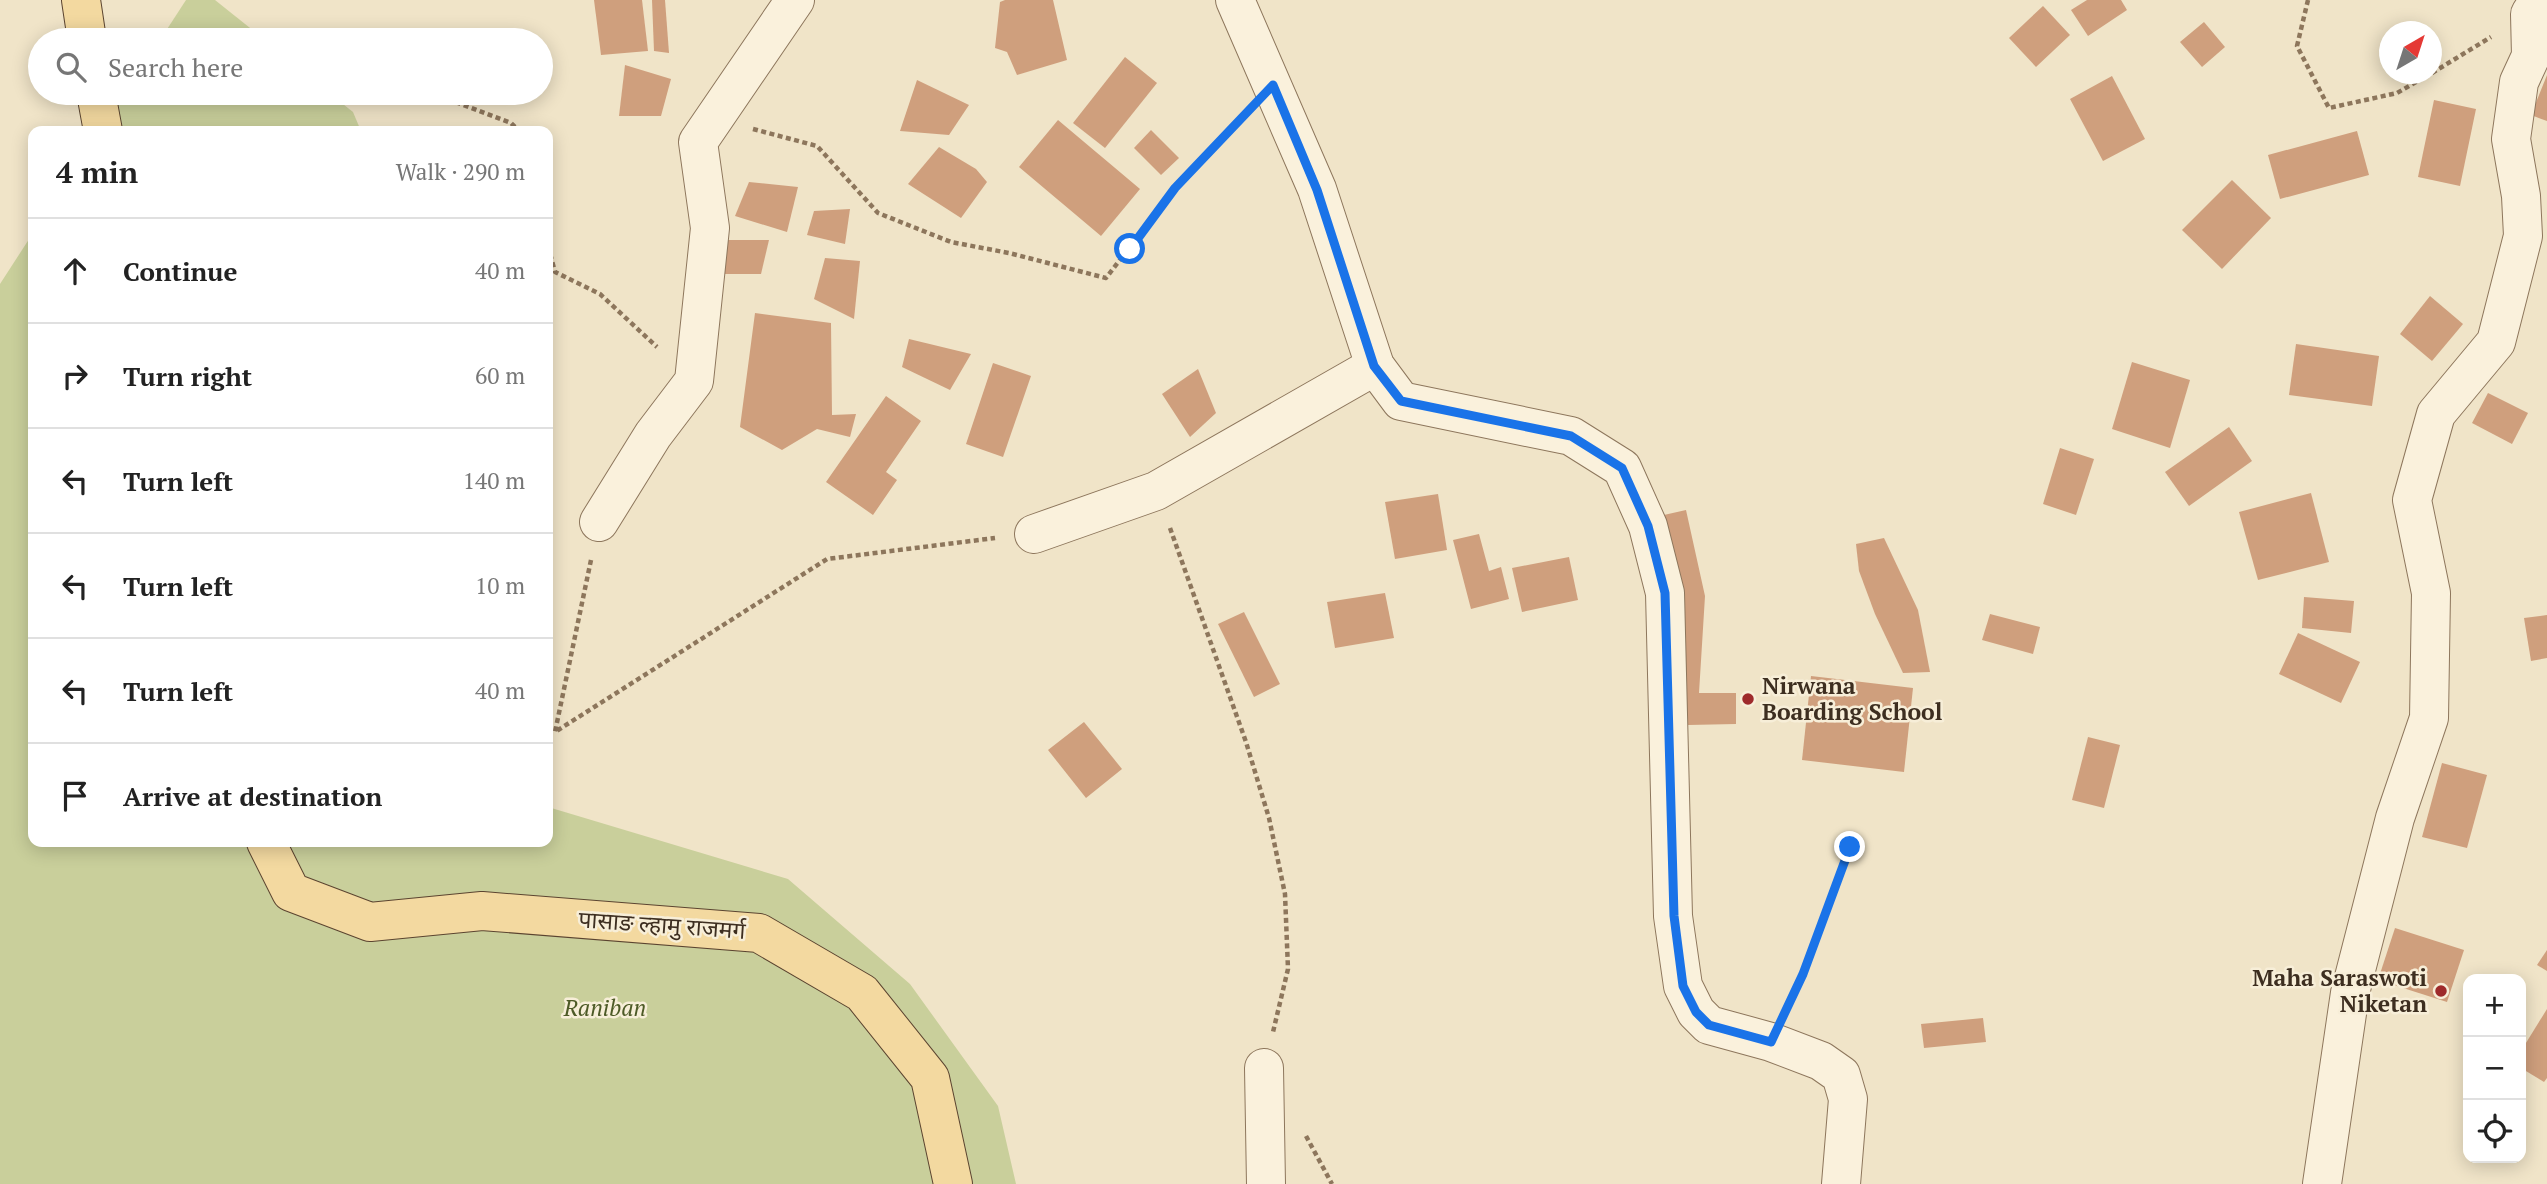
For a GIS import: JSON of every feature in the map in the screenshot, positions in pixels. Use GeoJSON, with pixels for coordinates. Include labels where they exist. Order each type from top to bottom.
{"type":"FeatureCollection","features":[{"type":"Feature","properties":{"kind":"main road"},"geometry":{"type":"LineString","coordinates":[[81,0],[85,28]]}},
{"type":"Feature","properties":{"kind":"main road"},"geometry":{"type":"LineString","coordinates":[[98,105],[102,126]]}},
{"type":"Feature","properties":{"kind":"main road","name":"पासाङ ल्हामु राजमर्ग"},"geometry":{"type":"LineString","coordinates":[[268,847],[291,892],[370,922],[482,911],[758,933],[862,993],[930,1077],[953,1184]]}},
{"type":"Feature","properties":{"kind":"street"},"geometry":{"type":"LineString","coordinates":[[599,522],[653,435],[694,381],[710,228],[698,142],[713,124],[729,95],[795,0]]}},
{"type":"Feature","properties":{"kind":"street"},"geometry":{"type":"LineString","coordinates":[[1235,0],[1317,190],[1374,366],[1401,401],[1571,436],[1622,468],[1648,526],[1665,593],[1674,916],[1683,986],[1696,1012],[1709,1025],[1771,1042],[1821,1061],[1841,1075],[1848,1099],[1841,1184]]}},
{"type":"Feature","properties":{"kind":"street"},"geometry":{"type":"LineString","coordinates":[[2322,1184],[2350,993],[2395,818],[2428,718],[2431,593],[2412,500],[2436,414],[2496,342],[2523,236],[2521,195],[2511,139],[2519,82],[2531,56],[2534,7]]}},
{"type":"Feature","properties":{"kind":"street"},"geometry":{"type":"LineString","coordinates":[[1034,534],[1157,491],[1374,366]]}},
{"type":"Feature","properties":{"kind":"street"},"geometry":{"type":"LineString","coordinates":[[1264,1068],[1266,1184]]}},
{"type":"Feature","properties":{"kind":"path"},"geometry":{"type":"LineString","coordinates":[[2308,0],[2297,46],[2329,108],[2397,93],[2412,84]]}},
{"type":"Feature","properties":{"kind":"path"},"geometry":{"type":"LineString","coordinates":[[2442,66],[2534,7]]}},
{"type":"Feature","properties":{"kind":"path"},"geometry":{"type":"LineString","coordinates":[[729,95],[747,128],[817,146],[878,213],[951,242],[1106,278],[1175,188],[1273,85]]}},
{"type":"Feature","properties":{"kind":"path"},"geometry":{"type":"LineString","coordinates":[[464,105],[514,126]]}},
{"type":"Feature","properties":{"kind":"path"},"geometry":{"type":"LineString","coordinates":[[553,265],[555,272],[600,294],[694,381]]}},
{"type":"Feature","properties":{"kind":"path"},"geometry":{"type":"LineString","coordinates":[[1157,491],[1247,742],[1269,818],[1285,894],[1288,969],[1264,1068]]}},
{"type":"Feature","properties":{"kind":"path"},"geometry":{"type":"LineString","coordinates":[[599,522],[555,732],[827,559],[1034,534]]}},
{"type":"Feature","properties":{"kind":"path"},"geometry":{"type":"LineString","coordinates":[[1771,1042],[1803,974],[1850,847]]}},
{"type":"Feature","properties":{"kind":"path"},"geometry":{"type":"LineString","coordinates":[[1301,1128],[1332,1184]]}},
{"type":"Feature","properties":{"kind":"green space"},"geometry":{"type":"Polygon","coordinates":[[[186,0],[215,0],[250,28],[168,28],[186,0]]]}},
{"type":"Feature","properties":{"kind":"green space"},"geometry":{"type":"Polygon","coordinates":[[[117,105],[344,105],[353,112],[359,126],[103,126],[117,105]]]}},
{"type":"Feature","properties":{"kind":"green space","name":"Raniban"},"geometry":{"type":"Polygon","coordinates":[[[28,241],[28,847],[553,847],[553,808],[788,879],[910,984],[998,1106],[1016,1184],[0,1184],[0,284],[28,241]]]}},
{"type":"Feature","properties":{"kind":"building"},"geometry":{"type":"Polygon","coordinates":[[[594,0],[642,0],[648,51],[601,55],[594,0]]]}},
{"type":"Feature","properties":{"kind":"building"},"geometry":{"type":"Polygon","coordinates":[[[652,0],[665,0],[669,53],[654,51],[652,0]]]}},
{"type":"Feature","properties":{"kind":"building"},"geometry":{"type":"Polygon","coordinates":[[[1053,0],[1067,60],[1017,75],[1007,52],[995,48],[1000,2],[1053,0]]]}},
{"type":"Feature","properties":{"kind":"building"},"geometry":{"type":"Polygon","coordinates":[[[2087,0],[2121,0],[2127,10],[2088,36],[2071,10],[2087,0]]]}},
{"type":"Feature","properties":{"kind":"building"},"geometry":{"type":"Polygon","coordinates":[[[2043,6],[2070,35],[2036,67],[2009,38],[2043,6]]]}},
{"type":"Feature","properties":{"kind":"building"},"geometry":{"type":"Polygon","coordinates":[[[2204,22],[2225,47],[2202,67],[2180,42],[2204,22]]]}},
{"type":"Feature","properties":{"kind":"building"},"geometry":{"type":"Polygon","coordinates":[[[1125,57],[1157,83],[1105,148],[1073,123],[1125,57]]]}},
{"type":"Feature","properties":{"kind":"building"},"geometry":{"type":"Polygon","coordinates":[[[625,65],[671,79],[661,116],[619,116],[625,65]]]}},
{"type":"Feature","properties":{"kind":"building"},"geometry":{"type":"Polygon","coordinates":[[[2547,75],[2547,121],[2531,115],[2547,75]]]}},
{"type":"Feature","properties":{"kind":"building"},"geometry":{"type":"Polygon","coordinates":[[[2112,76],[2145,139],[2103,161],[2070,99],[2112,76]]]}},
{"type":"Feature","properties":{"kind":"building"},"geometry":{"type":"Polygon","coordinates":[[[917,80],[969,105],[949,135],[900,131],[917,80]]]}},
{"type":"Feature","properties":{"kind":"building"},"geometry":{"type":"Polygon","coordinates":[[[2434,100],[2476,109],[2460,186],[2418,177],[2434,100]]]}},
{"type":"Feature","properties":{"kind":"building"},"geometry":{"type":"Polygon","coordinates":[[[1058,120],[1140,189],[1101,236],[1019,167],[1058,120]]]}},
{"type":"Feature","properties":{"kind":"building"},"geometry":{"type":"Polygon","coordinates":[[[1151,130],[1179,158],[1161,175],[1134,148],[1151,130]]]}},
{"type":"Feature","properties":{"kind":"building"},"geometry":{"type":"Polygon","coordinates":[[[2357,131],[2369,175],[2280,199],[2268,155],[2357,131]]]}},
{"type":"Feature","properties":{"kind":"building"},"geometry":{"type":"Polygon","coordinates":[[[939,147],[976,169],[987,182],[961,218],[908,184],[939,147]]]}},
{"type":"Feature","properties":{"kind":"building"},"geometry":{"type":"Polygon","coordinates":[[[2232,180],[2271,218],[2222,269],[2182,230],[2232,180]]]}},
{"type":"Feature","properties":{"kind":"building"},"geometry":{"type":"Polygon","coordinates":[[[749,182],[798,187],[787,232],[735,216],[749,182]]]}},
{"type":"Feature","properties":{"kind":"building"},"geometry":{"type":"Polygon","coordinates":[[[850,209],[845,244],[807,235],[814,211],[850,209]]]}},
{"type":"Feature","properties":{"kind":"building"},"geometry":{"type":"Polygon","coordinates":[[[724,240],[769,240],[761,274],[725,274],[724,240]]]}},
{"type":"Feature","properties":{"kind":"building"},"geometry":{"type":"Polygon","coordinates":[[[825,258],[860,261],[854,319],[814,299],[825,258]]]}},
{"type":"Feature","properties":{"kind":"building"},"geometry":{"type":"Polygon","coordinates":[[[2430,296],[2463,324],[2432,361],[2400,334],[2430,296]]]}},
{"type":"Feature","properties":{"kind":"building"},"geometry":{"type":"Polygon","coordinates":[[[755,313],[831,323],[832,415],[856,414],[850,437],[817,429],[782,450],[740,427],[755,313]]]}},
{"type":"Feature","properties":{"kind":"building"},"geometry":{"type":"Polygon","coordinates":[[[909,339],[971,354],[950,390],[902,367],[909,339]]]}},
{"type":"Feature","properties":{"kind":"building"},"geometry":{"type":"Polygon","coordinates":[[[2296,344],[2379,356],[2372,406],[2289,395],[2296,344]]]}},
{"type":"Feature","properties":{"kind":"building"},"geometry":{"type":"Polygon","coordinates":[[[2132,362],[2190,380],[2170,448],[2112,429],[2132,362]]]}},
{"type":"Feature","properties":{"kind":"building"},"geometry":{"type":"Polygon","coordinates":[[[993,363],[1031,376],[1003,457],[966,444],[993,363]]]}},
{"type":"Feature","properties":{"kind":"building"},"geometry":{"type":"Polygon","coordinates":[[[1198,369],[1216,413],[1190,437],[1162,394],[1198,369]]]}},
{"type":"Feature","properties":{"kind":"building"},"geometry":{"type":"Polygon","coordinates":[[[2488,393],[2528,413],[2512,444],[2472,423],[2488,393]]]}},
{"type":"Feature","properties":{"kind":"building"},"geometry":{"type":"Polygon","coordinates":[[[886,396],[921,421],[886,472],[897,480],[873,515],[826,482],[886,396]]]}},
{"type":"Feature","properties":{"kind":"building"},"geometry":{"type":"Polygon","coordinates":[[[2229,427],[2252,461],[2189,506],[2165,472],[2229,427]]]}},
{"type":"Feature","properties":{"kind":"building"},"geometry":{"type":"Polygon","coordinates":[[[2060,448],[2094,459],[2076,515],[2043,504],[2060,448]]]}},
{"type":"Feature","properties":{"kind":"building"},"geometry":{"type":"Polygon","coordinates":[[[2311,493],[2329,562],[2258,580],[2239,512],[2311,493]]]}},
{"type":"Feature","properties":{"kind":"building"},"geometry":{"type":"Polygon","coordinates":[[[1438,494],[1447,550],[1395,559],[1385,502],[1438,494]]]}},
{"type":"Feature","properties":{"kind":"building"},"geometry":{"type":"Polygon","coordinates":[[[1686,510],[1705,596],[1699,693],[1736,693],[1736,724],[1688,725],[1679,602],[1655,517],[1686,510]]]}},
{"type":"Feature","properties":{"kind":"building"},"geometry":{"type":"Polygon","coordinates":[[[1479,534],[1489,571],[1501,567],[1509,599],[1471,609],[1453,540],[1479,534]]]}},
{"type":"Feature","properties":{"kind":"building"},"geometry":{"type":"Polygon","coordinates":[[[1884,538],[1918,610],[1930,672],[1903,673],[1875,614],[1859,571],[1856,544],[1884,538]]]}},
{"type":"Feature","properties":{"kind":"building"},"geometry":{"type":"Polygon","coordinates":[[[1569,557],[1578,600],[1522,612],[1512,568],[1569,557]]]}},
{"type":"Feature","properties":{"kind":"building"},"geometry":{"type":"Polygon","coordinates":[[[1385,593],[1394,638],[1335,648],[1327,602],[1385,593]]]}},
{"type":"Feature","properties":{"kind":"building"},"geometry":{"type":"Polygon","coordinates":[[[2304,597],[2354,601],[2351,633],[2302,628],[2304,597]]]}},
{"type":"Feature","properties":{"kind":"building"},"geometry":{"type":"Polygon","coordinates":[[[1244,612],[1280,684],[1254,697],[1218,624],[1244,612]]]}},
{"type":"Feature","properties":{"kind":"building"},"geometry":{"type":"Polygon","coordinates":[[[1990,614],[2040,627],[2033,654],[1982,640],[1990,614]]]}},
{"type":"Feature","properties":{"kind":"building"},"geometry":{"type":"Polygon","coordinates":[[[2547,615],[2547,658],[2531,661],[2524,618],[2547,615]]]}},
{"type":"Feature","properties":{"kind":"building"},"geometry":{"type":"Polygon","coordinates":[[[2298,633],[2360,662],[2341,703],[2279,674],[2298,633]]]}},
{"type":"Feature","properties":{"kind":"building"},"geometry":{"type":"Polygon","coordinates":[[[1811,676],[1913,688],[1904,772],[1802,760],[1811,676]]]}},
{"type":"Feature","properties":{"kind":"building"},"geometry":{"type":"Polygon","coordinates":[[[1084,722],[1122,769],[1086,798],[1048,750],[1084,722]]]}},
{"type":"Feature","properties":{"kind":"building"},"geometry":{"type":"Polygon","coordinates":[[[2088,737],[2120,745],[2104,808],[2072,800],[2088,737]]]}},
{"type":"Feature","properties":{"kind":"building"},"geometry":{"type":"Polygon","coordinates":[[[2442,763],[2487,775],[2467,848],[2422,837],[2442,763]]]}},
{"type":"Feature","properties":{"kind":"building"},"geometry":{"type":"Polygon","coordinates":[[[2395,928],[2464,950],[2447,1002],[2378,980],[2395,928]]]}},
{"type":"Feature","properties":{"kind":"building"},"geometry":{"type":"Polygon","coordinates":[[[2547,950],[2547,971],[2537,965],[2547,950]]]}},
{"type":"Feature","properties":{"kind":"building"},"geometry":{"type":"Polygon","coordinates":[[[2547,1009],[2547,1078],[2544,1082],[2526,1071],[2526,1043],[2547,1009]]]}},
{"type":"Feature","properties":{"kind":"building"},"geometry":{"type":"Polygon","coordinates":[[[1983,1018],[1986,1042],[1924,1048],[1921,1024],[1983,1018]]]}},
{"type":"Feature","properties":{"kind":"place","name":"Nirwana Boarding School"},"geometry":{"type":"Point","coordinates":[1748,699]}},
{"type":"Feature","properties":{"kind":"place","name":"Maha Saraswoti Niketan"},"geometry":{"type":"Point","coordinates":[2441,991]}},
{"type":"Feature","properties":{"kind":"route"},"geometry":{"type":"LineString","coordinates":[[1130,249],[1175,188],[1273,85],[1317,190],[1374,366],[1401,401],[1571,436],[1622,468],[1648,526],[1665,593],[1674,916],[1683,986],[1696,1012],[1709,1025],[1771,1042],[1803,974],[1836,877],[1850,847]]}}]}
